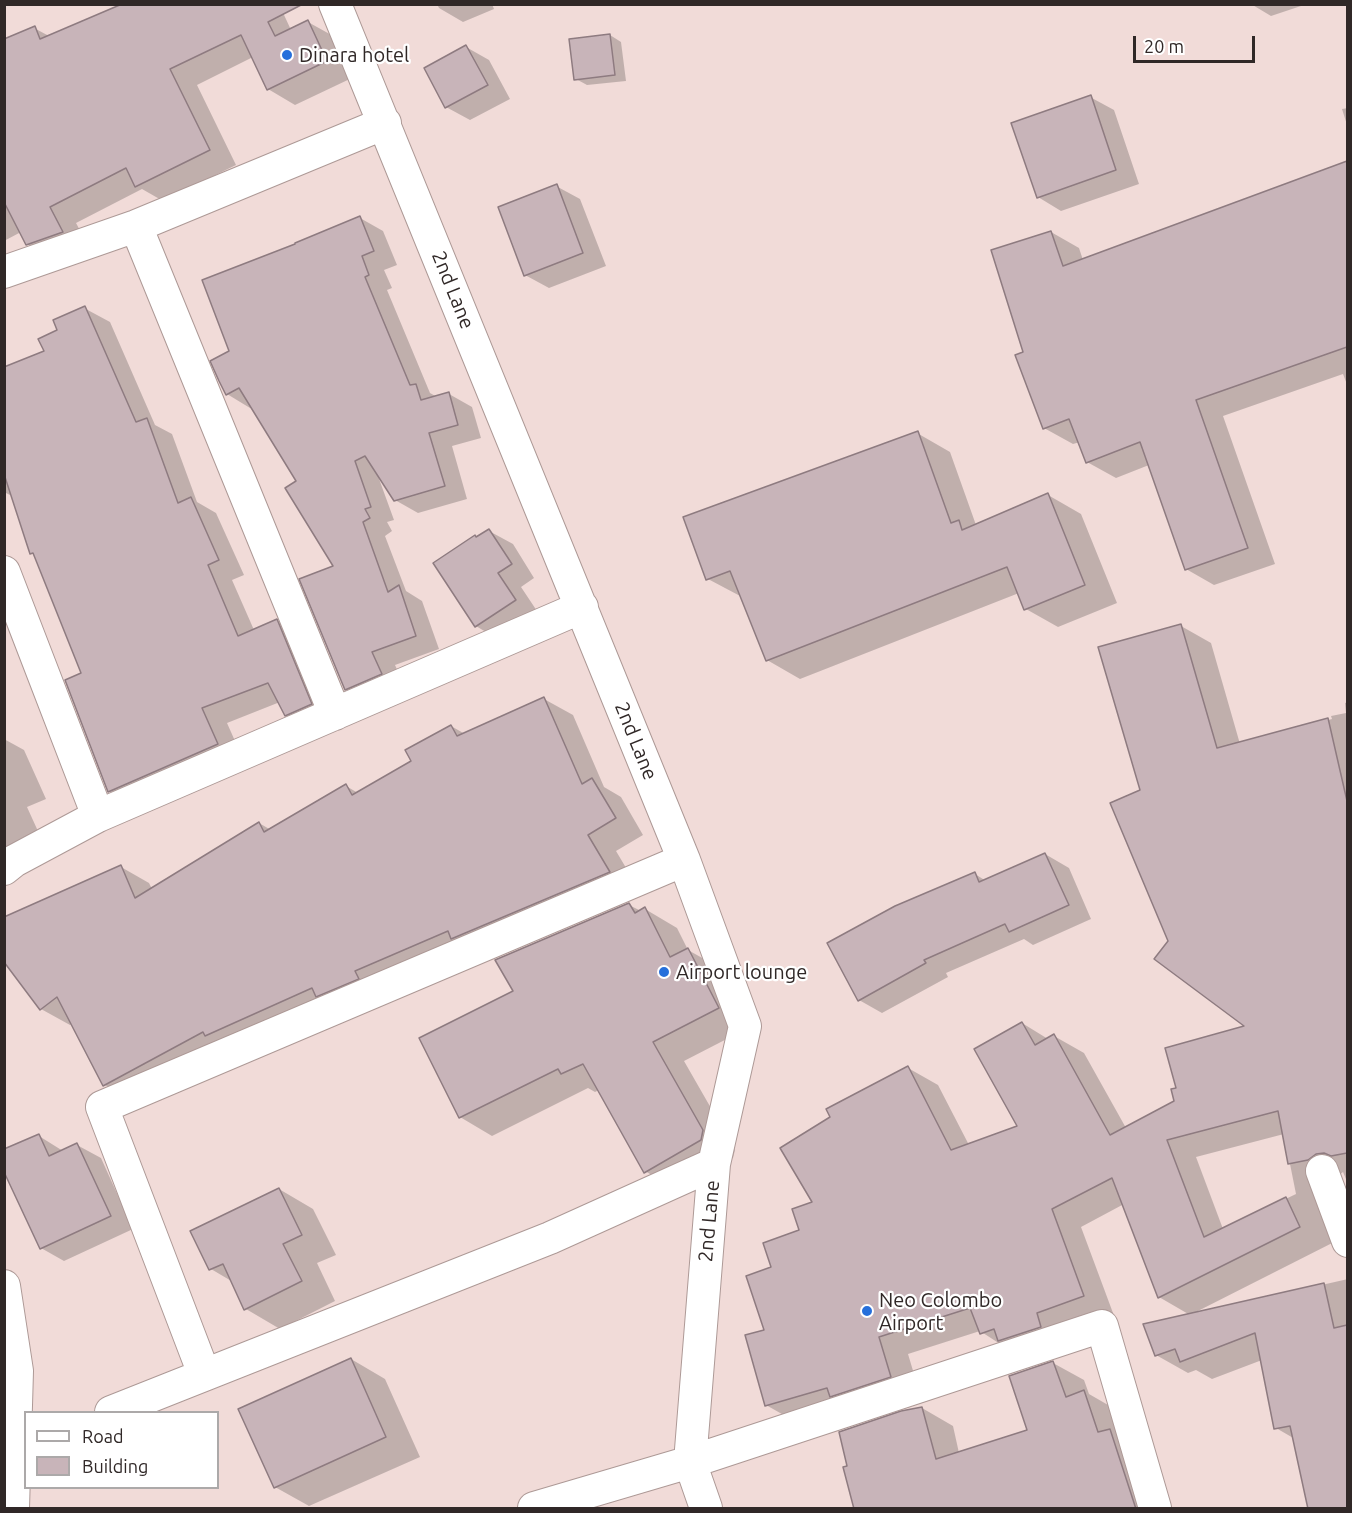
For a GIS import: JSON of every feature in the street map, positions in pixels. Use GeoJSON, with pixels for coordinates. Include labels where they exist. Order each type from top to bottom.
{"type":"FeatureCollection","features":[{"type":"Feature","properties":{"kind":"street","name":"2nd Lane"},"geometry":{"type":"LineString","coordinates":[[335,4],[386,123],[684,860],[745,1026],[714,1164],[690,1462],[706,1509]]}},
{"type":"Feature","properties":{"kind":"street"},"geometry":{"type":"LineString","coordinates":[[4,272],[135,226],[386,123]]}},
{"type":"Feature","properties":{"kind":"street"},"geometry":{"type":"LineString","coordinates":[[135,226],[335,714]]}},
{"type":"Feature","properties":{"kind":"street"},"geometry":{"type":"LineString","coordinates":[[4,572],[98,816]]}},
{"type":"Feature","properties":{"kind":"street"},"geometry":{"type":"LineString","coordinates":[[4,869],[14,861],[98,816],[582,607]]}},
{"type":"Feature","properties":{"kind":"street"},"geometry":{"type":"LineString","coordinates":[[204,1374],[102,1107],[684,860]]}},
{"type":"Feature","properties":{"kind":"street"},"geometry":{"type":"LineString","coordinates":[[116,1411],[550,1238],[714,1164]]}},
{"type":"Feature","properties":{"kind":"street"},"geometry":{"type":"LineString","coordinates":[[1322,1171],[1347,1241]]}},
{"type":"Feature","properties":{"kind":"street"},"geometry":{"type":"LineString","coordinates":[[4,1286],[17,1371],[20,1450],[13,1509]]}},
{"type":"Feature","properties":{"kind":"street"},"geometry":{"type":"LineString","coordinates":[[534,1509],[690,1462],[1102,1326],[1155,1509]]}},
{"type":"Feature","properties":{"kind":"building"},"geometry":{"type":"Polygon","coordinates":[[[122,4],[303,4],[268,22],[275,36],[308,20],[327,61],[267,90],[241,35],[170,69],[210,150],[135,187],[126,168],[50,207],[63,232],[26,245],[4,202],[4,39],[35,26],[40,39],[122,4]]]}},
{"type":"Feature","properties":{"kind":"building"},"geometry":{"type":"Polygon","coordinates":[[[610,34],[615,75],[574,80],[569,39],[610,34]]]}},
{"type":"Feature","properties":{"kind":"building"},"geometry":{"type":"Polygon","coordinates":[[[466,45],[488,85],[445,108],[424,68],[466,45]]]}},
{"type":"Feature","properties":{"kind":"building"},"geometry":{"type":"Polygon","coordinates":[[[1091,95],[1116,170],[1037,198],[1011,123],[1091,95]]]}},
{"type":"Feature","properties":{"kind":"building"},"geometry":{"type":"Polygon","coordinates":[[[1347,161],[1347,347],[1196,400],[1248,548],[1185,570],[1140,442],[1086,463],[1069,419],[1043,429],[1015,355],[1023,352],[991,250],[1051,231],[1063,266],[1347,161]]]}},
{"type":"Feature","properties":{"kind":"building"},"geometry":{"type":"Polygon","coordinates":[[[557,184],[583,253],[524,276],[498,207],[557,184]]]}},
{"type":"Feature","properties":{"kind":"building"},"geometry":{"type":"Polygon","coordinates":[[[360,216],[374,251],[362,256],[369,275],[365,277],[410,385],[416,384],[421,400],[449,392],[458,425],[429,433],[445,486],[394,501],[365,456],[355,461],[371,507],[365,509],[370,518],[363,522],[388,592],[399,585],[416,636],[372,652],[382,674],[345,690],[299,579],[333,566],[285,488],[296,481],[239,388],[226,395],[219,381],[210,361],[229,351],[202,280],[360,216]]]}},
{"type":"Feature","properties":{"kind":"building"},"geometry":{"type":"Polygon","coordinates":[[[85,306],[136,422],[147,418],[178,503],[191,497],[219,560],[208,565],[238,636],[277,619],[312,704],[285,716],[268,683],[202,708],[218,744],[108,792],[65,680],[81,673],[33,553],[30,554],[4,474],[4,367],[44,351],[38,339],[57,330],[53,320],[85,306]]]}},
{"type":"Feature","properties":{"kind":"building"},"geometry":{"type":"Polygon","coordinates":[[[918,431],[951,523],[959,520],[962,530],[1048,493],[1085,585],[1024,610],[1007,567],[766,661],[730,571],[706,580],[683,517],[918,431]]]}},
{"type":"Feature","properties":{"kind":"building"},"geometry":{"type":"Polygon","coordinates":[[[489,529],[512,564],[498,573],[516,600],[475,627],[433,563],[475,535],[476,537],[489,529]]]}},
{"type":"Feature","properties":{"kind":"building"},"geometry":{"type":"Polygon","coordinates":[[[1181,624],[1217,748],[1328,718],[1347,801],[1347,1153],[1331,1156],[1324,1153],[1316,1154],[1308,1160],[1288,1164],[1278,1111],[1167,1140],[1204,1237],[1286,1197],[1300,1227],[1158,1298],[1112,1178],[1052,1209],[1084,1296],[1037,1313],[1041,1327],[998,1341],[994,1329],[980,1334],[970,1308],[879,1337],[891,1377],[830,1397],[827,1388],[765,1406],[745,1335],[764,1330],[746,1276],[771,1267],[763,1243],[799,1230],[792,1209],[812,1202],[780,1148],[830,1117],[826,1109],[908,1066],[951,1150],[1017,1126],[974,1049],[1022,1022],[1035,1045],[1054,1034],[1110,1135],[1174,1101],[1171,1089],[1176,1088],[1165,1048],[1244,1026],[1154,959],[1168,941],[1110,803],[1140,790],[1098,647],[1181,624]]]}},
{"type":"Feature","properties":{"kind":"building"},"geometry":{"type":"Polygon","coordinates":[[[544,697],[582,784],[592,778],[616,818],[588,835],[610,872],[451,939],[448,931],[355,971],[359,979],[316,997],[312,988],[205,1036],[203,1032],[103,1086],[57,997],[40,1010],[4,962],[4,917],[121,865],[135,898],[259,822],[264,832],[346,784],[352,795],[411,761],[405,750],[451,725],[457,736],[544,697]]]}},
{"type":"Feature","properties":{"kind":"building"},"geometry":{"type":"Polygon","coordinates":[[[1045,853],[1069,905],[1009,932],[1005,924],[924,960],[926,963],[858,1001],[827,943],[895,906],[975,872],[979,882],[1045,853]]]}},
{"type":"Feature","properties":{"kind":"building"},"geometry":{"type":"Polygon","coordinates":[[[629,903],[635,913],[645,907],[670,957],[688,948],[719,1008],[653,1042],[703,1130],[701,1140],[644,1173],[583,1064],[561,1074],[558,1069],[459,1118],[419,1038],[513,991],[495,960],[629,903]]]}},
{"type":"Feature","properties":{"kind":"building"},"geometry":{"type":"Polygon","coordinates":[[[39,1134],[49,1156],[77,1143],[111,1216],[40,1249],[4,1172],[4,1149],[39,1134]]]}},
{"type":"Feature","properties":{"kind":"building"},"geometry":{"type":"Polygon","coordinates":[[[279,1188],[302,1235],[283,1244],[302,1281],[244,1310],[223,1264],[209,1270],[190,1231],[279,1188]]]}},
{"type":"Feature","properties":{"kind":"building"},"geometry":{"type":"Polygon","coordinates":[[[1324,1283],[1334,1328],[1347,1325],[1347,1509],[1308,1509],[1290,1426],[1274,1429],[1255,1333],[1180,1362],[1175,1349],[1155,1356],[1143,1324],[1324,1283]]]}},
{"type":"Feature","properties":{"kind":"building"},"geometry":{"type":"Polygon","coordinates":[[[351,1358],[386,1437],[274,1488],[238,1409],[351,1358]]]}},
{"type":"Feature","properties":{"kind":"building"},"geometry":{"type":"Polygon","coordinates":[[[1053,1361],[1066,1397],[1084,1390],[1098,1432],[1110,1429],[1136,1509],[854,1509],[843,1467],[847,1466],[839,1432],[901,1411],[922,1407],[936,1459],[1027,1430],[1009,1376],[1053,1361]]]}},
{"type":"Feature","properties":{"kind":"place","name":"Dinara hotel"},"geometry":{"type":"Point","coordinates":[287,55]}},
{"type":"Feature","properties":{"kind":"place","name":"Airport lounge"},"geometry":{"type":"Point","coordinates":[664,972]}},
{"type":"Feature","properties":{"kind":"place","name":"Neo Colombo Airport"},"geometry":{"type":"Point","coordinates":[867,1311]}}]}
